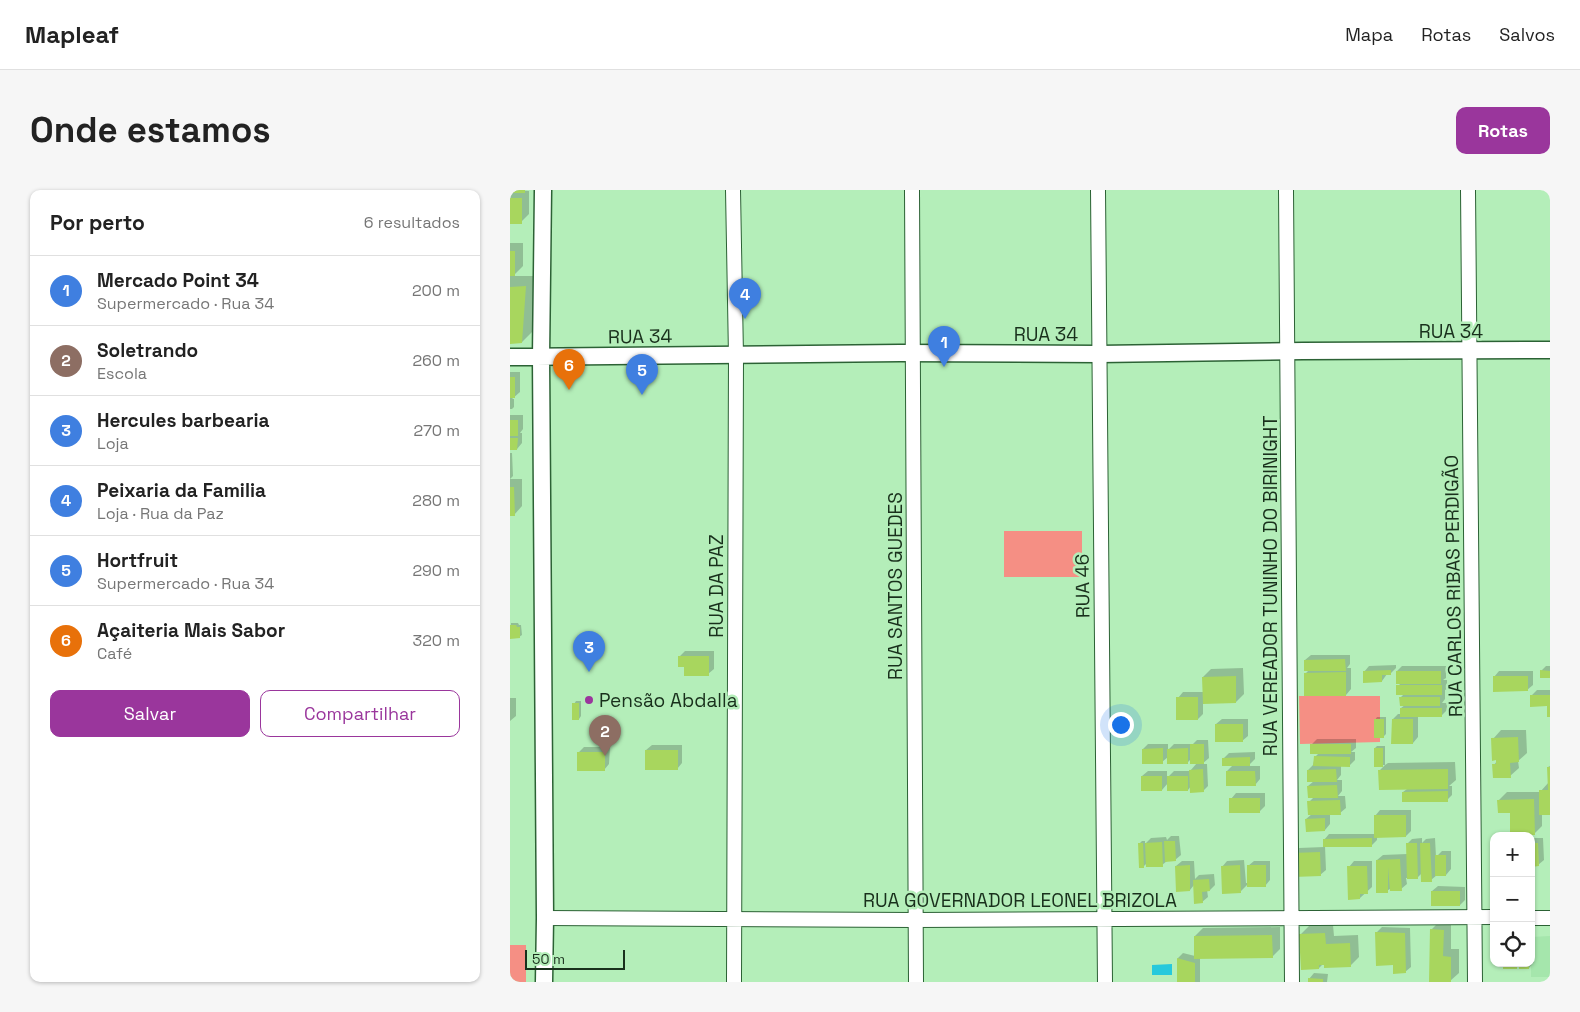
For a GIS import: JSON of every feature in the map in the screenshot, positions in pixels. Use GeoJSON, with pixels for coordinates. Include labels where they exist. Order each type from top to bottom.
{"type":"FeatureCollection","features":[{"type":"Feature","properties":{"kind":"street"},"geometry":{"type":"LineString","coordinates":[[543,190],[541,357],[544,982]]}},
{"type":"Feature","properties":{"kind":"street","name":"RUA DA PAZ"},"geometry":{"type":"LineString","coordinates":[[734,190],[736,356],[734,982]]}},
{"type":"Feature","properties":{"kind":"street","name":"RUA SANTOS GUEDES"},"geometry":{"type":"LineString","coordinates":[[912,190],[916,982]]}},
{"type":"Feature","properties":{"kind":"street","name":"RUA 46"},"geometry":{"type":"LineString","coordinates":[[1098,190],[1105,982]]}},
{"type":"Feature","properties":{"kind":"street","name":"RUA VEREADOR TUNINHO DO BIRINIGHT"},"geometry":{"type":"LineString","coordinates":[[1286,190],[1292,982]]}},
{"type":"Feature","properties":{"kind":"street","name":"RUA CARLOS RIBAS PERDIGÃO"},"geometry":{"type":"LineString","coordinates":[[1468,190],[1475,982]]}},
{"type":"Feature","properties":{"kind":"street","name":"RUA 34"},"geometry":{"type":"LineString","coordinates":[[510,357],[1550,350]]}},
{"type":"Feature","properties":{"kind":"street","name":"RUA GOVERNADOR LEONEL BRIZOLA"},"geometry":{"type":"LineString","coordinates":[[545,918],[1105,920],[1490,918]]}},
{"type":"Feature","properties":{"kind":"street"},"geometry":{"type":"LineString","coordinates":[[1535,918],[1550,918]]}},
{"type":"Feature","properties":{"kind":"shaded area"},"geometry":{"type":"Polygon","coordinates":[[[1004,531],[1082,531],[1082,577],[1004,577],[1004,531]]]}},
{"type":"Feature","properties":{"kind":"shaded area"},"geometry":{"type":"Polygon","coordinates":[[[1299,696],[1380,696],[1380,742],[1300,744],[1299,696]]]}},
{"type":"Feature","properties":{"kind":"shaded area"},"geometry":{"type":"Polygon","coordinates":[[[1550,936],[1550,977],[1531,977],[1531,967],[1535,967],[1535,937],[1550,936]]]}},
{"type":"Feature","properties":{"kind":"shaded area"},"geometry":{"type":"Polygon","coordinates":[[[510,945],[526,945],[526,982],[510,982],[510,945]]]}},
{"type":"Feature","properties":{"kind":"water"},"geometry":{"type":"Polygon","coordinates":[[[1172,964],[1172,975],[1152,975],[1152,965],[1172,964]]]}},
{"type":"Feature","properties":{"kind":"building"},"geometry":{"type":"Polygon","coordinates":[[[510,190],[525,190],[525,193],[510,193],[510,190]]]}},
{"type":"Feature","properties":{"kind":"building"},"geometry":{"type":"Polygon","coordinates":[[[510,198],[522,198],[522,224],[510,224],[510,198]]]}},
{"type":"Feature","properties":{"kind":"building"},"geometry":{"type":"Polygon","coordinates":[[[510,251],[515,251],[515,276],[510,276],[510,251]]]}},
{"type":"Feature","properties":{"kind":"building"},"geometry":{"type":"Polygon","coordinates":[[[526,286],[522,343],[510,344],[510,287],[526,286]]]}},
{"type":"Feature","properties":{"kind":"building"},"geometry":{"type":"Polygon","coordinates":[[[510,377],[515,377],[515,398],[510,398],[510,377]]]}},
{"type":"Feature","properties":{"kind":"building"},"geometry":{"type":"Polygon","coordinates":[[[510,420],[518,420],[518,436],[510,436],[510,420]]]}},
{"type":"Feature","properties":{"kind":"building"},"geometry":{"type":"Polygon","coordinates":[[[510,438],[518,438],[517,450],[510,450],[510,438]]]}},
{"type":"Feature","properties":{"kind":"building"},"geometry":{"type":"Polygon","coordinates":[[[510,487],[514,487],[515,516],[510,516],[510,487]]]}},
{"type":"Feature","properties":{"kind":"building"},"geometry":{"type":"Polygon","coordinates":[[[510,625],[520,627],[520,638],[510,639],[510,625]]]}},
{"type":"Feature","properties":{"kind":"building"},"geometry":{"type":"Polygon","coordinates":[[[678,656],[709,656],[709,676],[684,676],[684,667],[678,667],[678,656]]]}},
{"type":"Feature","properties":{"kind":"building"},"geometry":{"type":"Polygon","coordinates":[[[1345,659],[1346,671],[1304,671],[1304,660],[1345,659]]]}},
{"type":"Feature","properties":{"kind":"building"},"geometry":{"type":"Polygon","coordinates":[[[1391,670],[1391,675],[1382,675],[1382,682],[1363,683],[1363,671],[1391,670]]]}},
{"type":"Feature","properties":{"kind":"building"},"geometry":{"type":"Polygon","coordinates":[[[1540,670],[1550,671],[1550,678],[1540,678],[1540,670]]]}},
{"type":"Feature","properties":{"kind":"building"},"geometry":{"type":"Polygon","coordinates":[[[1396,671],[1441,671],[1441,684],[1396,684],[1396,671]]]}},
{"type":"Feature","properties":{"kind":"building"},"geometry":{"type":"Polygon","coordinates":[[[1346,672],[1346,696],[1304,696],[1304,673],[1346,672]]]}},
{"type":"Feature","properties":{"kind":"building"},"geometry":{"type":"Polygon","coordinates":[[[1236,676],[1236,703],[1203,704],[1202,677],[1236,676]]]}},
{"type":"Feature","properties":{"kind":"building"},"geometry":{"type":"Polygon","coordinates":[[[1493,676],[1528,676],[1528,691],[1493,692],[1493,676]]]}},
{"type":"Feature","properties":{"kind":"building"},"geometry":{"type":"Polygon","coordinates":[[[1396,685],[1442,685],[1442,695],[1396,695],[1396,685]]]}},
{"type":"Feature","properties":{"kind":"building"},"geometry":{"type":"Polygon","coordinates":[[[1530,695],[1550,695],[1550,717],[1547,717],[1547,706],[1530,707],[1530,695]]]}},
{"type":"Feature","properties":{"kind":"building"},"geometry":{"type":"Polygon","coordinates":[[[1176,697],[1198,697],[1198,720],[1176,720],[1176,697]]]}},
{"type":"Feature","properties":{"kind":"building"},"geometry":{"type":"Polygon","coordinates":[[[1399,697],[1440,697],[1440,706],[1400,706],[1399,697]]]}},
{"type":"Feature","properties":{"kind":"building"},"geometry":{"type":"Polygon","coordinates":[[[572,703],[579,703],[579,720],[572,720],[572,703]]]}},
{"type":"Feature","properties":{"kind":"building"},"geometry":{"type":"Polygon","coordinates":[[[1400,708],[1442,708],[1442,717],[1400,717],[1400,708]]]}},
{"type":"Feature","properties":{"kind":"building"},"geometry":{"type":"Polygon","coordinates":[[[1374,719],[1384,719],[1384,738],[1374,738],[1374,719]]]}},
{"type":"Feature","properties":{"kind":"building"},"geometry":{"type":"Polygon","coordinates":[[[1392,719],[1413,719],[1413,744],[1391,744],[1392,719]]]}},
{"type":"Feature","properties":{"kind":"building"},"geometry":{"type":"Polygon","coordinates":[[[1215,724],[1243,724],[1243,742],[1215,742],[1215,724]]]}},
{"type":"Feature","properties":{"kind":"building"},"geometry":{"type":"Polygon","coordinates":[[[1518,737],[1519,762],[1510,763],[1511,778],[1493,778],[1492,764],[1496,764],[1496,760],[1492,761],[1491,738],[1518,737]]]}},
{"type":"Feature","properties":{"kind":"building"},"geometry":{"type":"Polygon","coordinates":[[[1190,744],[1204,744],[1204,764],[1190,764],[1190,744]]]}},
{"type":"Feature","properties":{"kind":"building"},"geometry":{"type":"Polygon","coordinates":[[[1310,744],[1351,744],[1351,754],[1310,754],[1310,744]]]}},
{"type":"Feature","properties":{"kind":"building"},"geometry":{"type":"Polygon","coordinates":[[[1163,748],[1163,764],[1142,764],[1142,749],[1163,748]]]}},
{"type":"Feature","properties":{"kind":"building"},"geometry":{"type":"Polygon","coordinates":[[[1188,748],[1188,764],[1167,764],[1167,749],[1188,748]]]}},
{"type":"Feature","properties":{"kind":"building"},"geometry":{"type":"Polygon","coordinates":[[[1374,748],[1383,748],[1383,767],[1374,767],[1374,748]]]}},
{"type":"Feature","properties":{"kind":"building"},"geometry":{"type":"Polygon","coordinates":[[[645,750],[678,750],[678,770],[645,770],[645,750]]]}},
{"type":"Feature","properties":{"kind":"building"},"geometry":{"type":"Polygon","coordinates":[[[577,752],[605,752],[605,771],[577,771],[577,752]]]}},
{"type":"Feature","properties":{"kind":"building"},"geometry":{"type":"Polygon","coordinates":[[[1314,756],[1350,757],[1350,767],[1313,766],[1314,756]]]}},
{"type":"Feature","properties":{"kind":"building"},"geometry":{"type":"Polygon","coordinates":[[[1250,757],[1250,766],[1222,766],[1222,758],[1250,757]]]}},
{"type":"Feature","properties":{"kind":"building"},"geometry":{"type":"Polygon","coordinates":[[[1547,767],[1550,767],[1550,815],[1539,815],[1539,790],[1548,790],[1547,767]]]}},
{"type":"Feature","properties":{"kind":"building"},"geometry":{"type":"Polygon","coordinates":[[[1203,769],[1204,792],[1190,793],[1189,770],[1203,769]]]}},
{"type":"Feature","properties":{"kind":"building"},"geometry":{"type":"Polygon","coordinates":[[[1336,769],[1337,782],[1307,782],[1307,770],[1336,769]]]}},
{"type":"Feature","properties":{"kind":"building"},"geometry":{"type":"Polygon","coordinates":[[[1448,769],[1448,789],[1379,790],[1378,770],[1448,769]]]}},
{"type":"Feature","properties":{"kind":"building"},"geometry":{"type":"Polygon","coordinates":[[[1226,771],[1255,771],[1256,786],[1226,786],[1226,771]]]}},
{"type":"Feature","properties":{"kind":"building"},"geometry":{"type":"Polygon","coordinates":[[[1141,776],[1162,776],[1162,791],[1141,791],[1141,776]]]}},
{"type":"Feature","properties":{"kind":"building"},"geometry":{"type":"Polygon","coordinates":[[[1167,776],[1188,776],[1188,791],[1167,791],[1167,776]]]}},
{"type":"Feature","properties":{"kind":"building"},"geometry":{"type":"Polygon","coordinates":[[[1337,785],[1338,798],[1308,798],[1307,786],[1337,785]]]}},
{"type":"Feature","properties":{"kind":"building"},"geometry":{"type":"Polygon","coordinates":[[[1448,791],[1448,802],[1402,802],[1402,792],[1448,791]]]}},
{"type":"Feature","properties":{"kind":"building"},"geometry":{"type":"Polygon","coordinates":[[[1229,798],[1260,798],[1260,813],[1229,813],[1229,798]]]}},
{"type":"Feature","properties":{"kind":"building"},"geometry":{"type":"Polygon","coordinates":[[[1534,799],[1535,832],[1510,832],[1510,813],[1498,813],[1497,800],[1534,799]]]}},
{"type":"Feature","properties":{"kind":"building"},"geometry":{"type":"Polygon","coordinates":[[[1340,800],[1341,815],[1308,815],[1307,801],[1340,800]]]}},
{"type":"Feature","properties":{"kind":"building"},"geometry":{"type":"Polygon","coordinates":[[[1374,815],[1406,815],[1406,837],[1374,838],[1374,815]]]}},
{"type":"Feature","properties":{"kind":"building"},"geometry":{"type":"Polygon","coordinates":[[[1325,818],[1325,831],[1306,832],[1305,819],[1325,818]]]}},
{"type":"Feature","properties":{"kind":"building"},"geometry":{"type":"Polygon","coordinates":[[[1372,838],[1372,847],[1323,847],[1323,839],[1372,838]]]}},
{"type":"Feature","properties":{"kind":"building"},"geometry":{"type":"Polygon","coordinates":[[[1164,841],[1175,841],[1176,861],[1165,862],[1164,841]]]}},
{"type":"Feature","properties":{"kind":"building"},"geometry":{"type":"Polygon","coordinates":[[[1162,842],[1163,867],[1146,867],[1145,843],[1162,842]]]}},
{"type":"Feature","properties":{"kind":"building"},"geometry":{"type":"Polygon","coordinates":[[[1138,843],[1143,843],[1144,868],[1139,868],[1138,843]]]}},
{"type":"Feature","properties":{"kind":"building"},"geometry":{"type":"Polygon","coordinates":[[[1406,843],[1417,843],[1418,879],[1407,879],[1406,843]]]}},
{"type":"Feature","properties":{"kind":"building"},"geometry":{"type":"Polygon","coordinates":[[[1420,843],[1430,843],[1432,882],[1421,882],[1420,843]]]}},
{"type":"Feature","properties":{"kind":"building"},"geometry":{"type":"Polygon","coordinates":[[[1535,843],[1538,843],[1539,866],[1535,866],[1535,843]]]}},
{"type":"Feature","properties":{"kind":"building"},"geometry":{"type":"Polygon","coordinates":[[[1320,852],[1321,876],[1293,877],[1293,853],[1320,852]]]}},
{"type":"Feature","properties":{"kind":"building"},"geometry":{"type":"Polygon","coordinates":[[[1435,855],[1446,855],[1446,876],[1435,876],[1435,855]]]}},
{"type":"Feature","properties":{"kind":"building"},"geometry":{"type":"Polygon","coordinates":[[[1400,859],[1402,891],[1390,891],[1388,867],[1388,893],[1376,893],[1376,860],[1400,859]]]}},
{"type":"Feature","properties":{"kind":"building"},"geometry":{"type":"Polygon","coordinates":[[[1190,865],[1190,891],[1176,892],[1175,866],[1190,865]]]}},
{"type":"Feature","properties":{"kind":"building"},"geometry":{"type":"Polygon","coordinates":[[[1240,865],[1241,893],[1222,894],[1221,866],[1240,865]]]}},
{"type":"Feature","properties":{"kind":"building"},"geometry":{"type":"Polygon","coordinates":[[[1247,865],[1266,865],[1266,887],[1247,887],[1247,865]]]}},
{"type":"Feature","properties":{"kind":"building"},"geometry":{"type":"Polygon","coordinates":[[[1347,866],[1367,866],[1368,894],[1360,894],[1360,899],[1348,900],[1347,866]]]}},
{"type":"Feature","properties":{"kind":"building"},"geometry":{"type":"Polygon","coordinates":[[[1209,879],[1210,891],[1202,892],[1203,903],[1194,904],[1193,880],[1209,879]]]}},
{"type":"Feature","properties":{"kind":"building"},"geometry":{"type":"Polygon","coordinates":[[[1431,891],[1460,891],[1460,906],[1431,906],[1431,891]]]}},
{"type":"Feature","properties":{"kind":"building"},"geometry":{"type":"Polygon","coordinates":[[[1430,929],[1444,930],[1443,956],[1451,957],[1451,982],[1429,982],[1430,929]]]}},
{"type":"Feature","properties":{"kind":"building"},"geometry":{"type":"Polygon","coordinates":[[[1375,932],[1405,933],[1406,973],[1393,974],[1393,965],[1376,966],[1375,932]]]}},
{"type":"Feature","properties":{"kind":"building"},"geometry":{"type":"Polygon","coordinates":[[[1325,933],[1326,944],[1350,943],[1351,967],[1324,968],[1324,965],[1319,965],[1319,969],[1301,970],[1299,934],[1325,933]]]}},
{"type":"Feature","properties":{"kind":"building"},"geometry":{"type":"Polygon","coordinates":[[[1272,935],[1273,958],[1194,959],[1194,936],[1272,935]]]}},
{"type":"Feature","properties":{"kind":"building"},"geometry":{"type":"Polygon","coordinates":[[[1177,958],[1195,963],[1195,982],[1177,982],[1177,958]]]}},
{"type":"Feature","properties":{"kind":"building"},"geometry":{"type":"Polygon","coordinates":[[[1503,967],[1517,967],[1517,969],[1503,969],[1503,967]]]}},
{"type":"Feature","properties":{"kind":"building"},"geometry":{"type":"Polygon","coordinates":[[[1519,967],[1529,967],[1529,969],[1519,969],[1519,967]]]}},
{"type":"Feature","properties":{"kind":"building"},"geometry":{"type":"Polygon","coordinates":[[[1308,978],[1323,979],[1323,982],[1308,982],[1308,978]]]}},
{"type":"Feature","properties":{"kind":"place","name":"Peixaria da Familia"},"geometry":{"type":"Point","coordinates":[745,319]}},
{"type":"Feature","properties":{"kind":"place","name":"Mercado Point 34"},"geometry":{"type":"Point","coordinates":[944,367]}},
{"type":"Feature","properties":{"kind":"place","name":"Açaiteria Mais Sabor"},"geometry":{"type":"Point","coordinates":[569,390]}},
{"type":"Feature","properties":{"kind":"place","name":"Hortfruit"},"geometry":{"type":"Point","coordinates":[642,395]}},
{"type":"Feature","properties":{"kind":"place","name":"Hercules barbearia"},"geometry":{"type":"Point","coordinates":[589,672]}},
{"type":"Feature","properties":{"kind":"place","name":"Pensão Abdalla"},"geometry":{"type":"Point","coordinates":[589,700]}},
{"type":"Feature","properties":{"kind":"place","name":"Soletrando"},"geometry":{"type":"Point","coordinates":[605,756]}}]}
